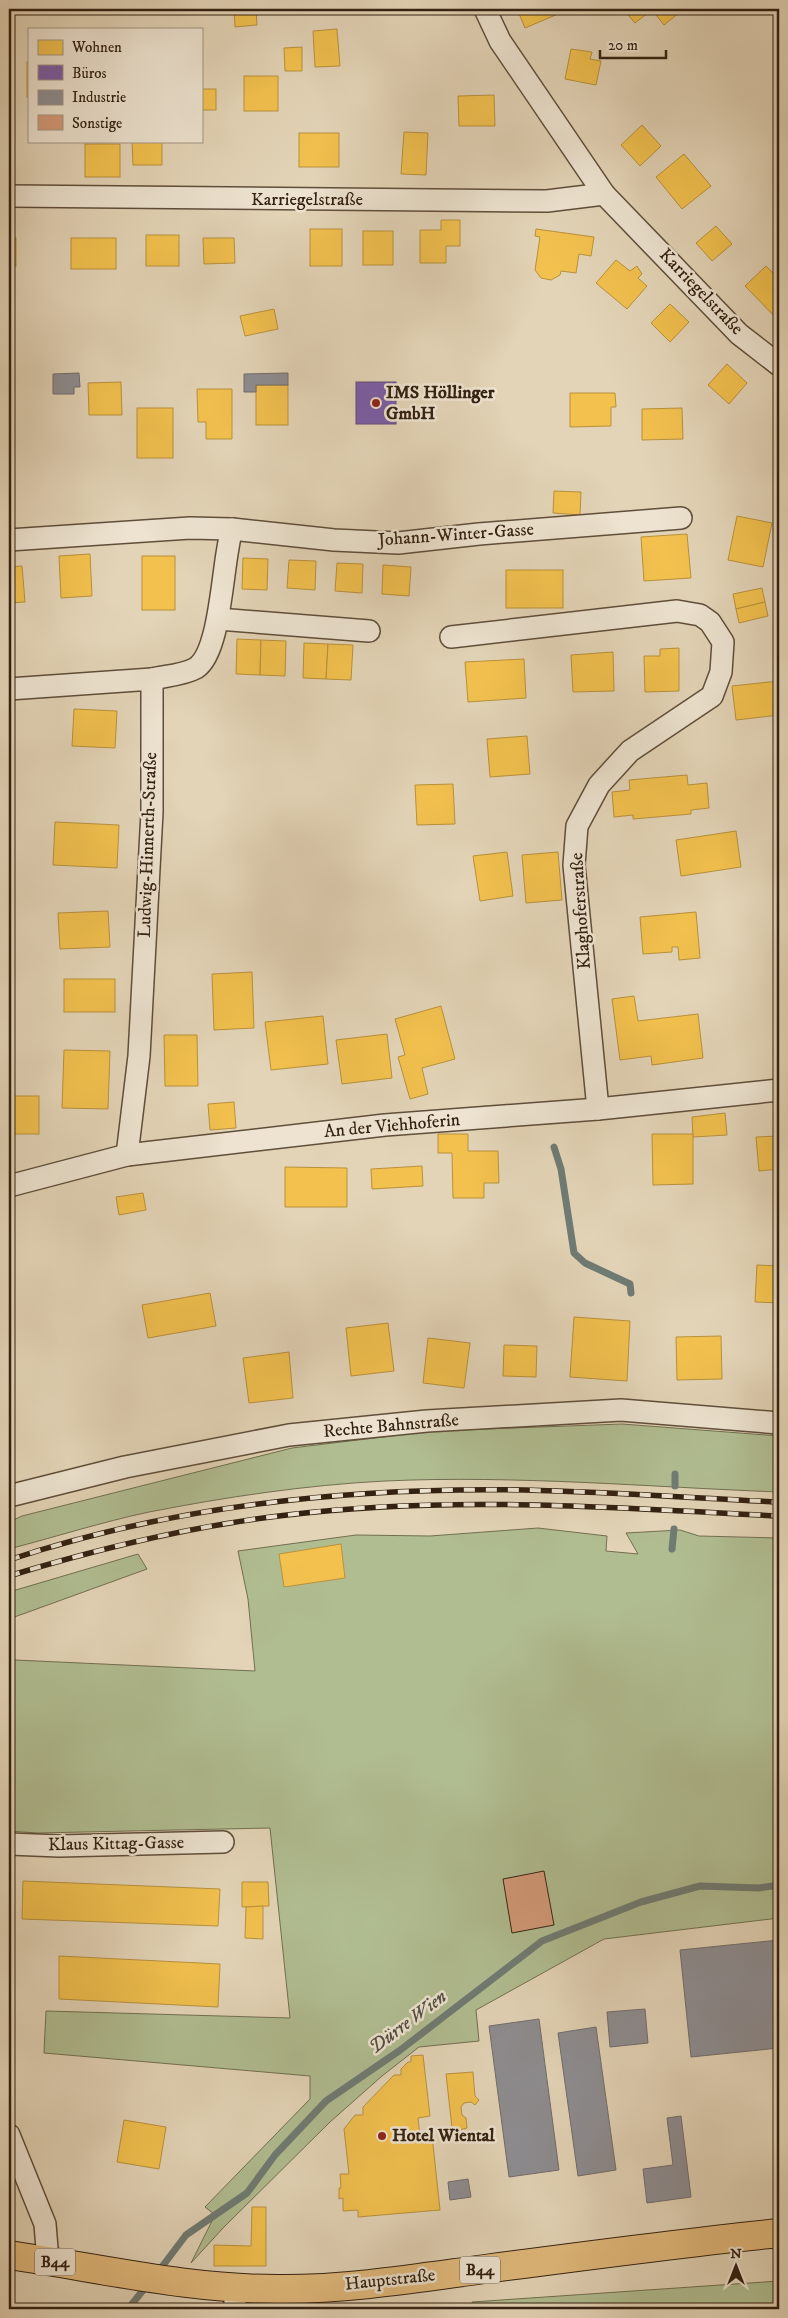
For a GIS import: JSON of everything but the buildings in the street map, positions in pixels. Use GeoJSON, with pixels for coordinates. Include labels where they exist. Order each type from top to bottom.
{"type":"FeatureCollection","features":[{"type":"Feature","properties":{"kind":"main road","name":"Hauptstraße"},"geometry":{"type":"LineString","coordinates":[[48,2261],[179,2283],[235,2299],[779,2234]]}},
{"type":"Feature","properties":{"kind":"main road","name":"B44"},"geometry":{"type":"LineString","coordinates":[[9,2255],[48,2261]]}},
{"type":"Feature","properties":{"kind":"street","name":"Karriegelstraße"},"geometry":{"type":"LineString","coordinates":[[485,9],[500,41],[604,194],[740,334],[779,365]]}},
{"type":"Feature","properties":{"kind":"street","name":"Karriegelstraße"},"geometry":{"type":"LineString","coordinates":[[9,196],[547,201],[604,194]]}},
{"type":"Feature","properties":{"kind":"street","name":"Johann-Winter-Gasse"},"geometry":{"type":"LineString","coordinates":[[9,540],[190,528],[232,529],[334,540],[398,543],[479,534],[681,518]]}},
{"type":"Feature","properties":{"kind":"street"},"geometry":{"type":"LineString","coordinates":[[9,689],[152,678],[181,673],[196,668],[205,658],[218,619],[226,546],[232,529]]}},
{"type":"Feature","properties":{"kind":"street","name":"Klaghoferstraße"},"geometry":{"type":"LineString","coordinates":[[451,637],[678,611],[700,615],[710,622],[723,642],[721,672],[712,696],[630,751],[599,785],[577,826],[574,865],[598,1109]]}},
{"type":"Feature","properties":{"kind":"street"},"geometry":{"type":"LineString","coordinates":[[218,619],[369,632]]}},
{"type":"Feature","properties":{"kind":"street","name":"Ludwig-Hinnerth-Straße"},"geometry":{"type":"LineString","coordinates":[[127,1155],[139,1056],[152,822],[152,678]]}},
{"type":"Feature","properties":{"kind":"street","name":"An der Viehhoferin"},"geometry":{"type":"LineString","coordinates":[[9,1186],[127,1155],[385,1125],[598,1109],[779,1090]]}},
{"type":"Feature","properties":{"kind":"street","name":"Rechte Bahnstraße"},"geometry":{"type":"LineString","coordinates":[[9,1496],[125,1467],[289,1435],[427,1421],[621,1410],[779,1423]]}},
{"type":"Feature","properties":{"kind":"street","name":"Klaus Kittag-Gasse"},"geometry":{"type":"LineString","coordinates":[[9,1844],[59,1846],[224,1842]]}},
{"type":"Feature","properties":{"kind":"street"},"geometry":{"type":"LineString","coordinates":[[9,2135],[13,2140],[45,2224],[48,2261]]}},
{"type":"Feature","properties":{"kind":"green space"},"geometry":{"type":"Polygon","coordinates":[[[622,1424],[779,1436],[779,1492],[483,1479],[385,1481],[326,1485],[207,1501],[149,1512],[9,1549],[9,1522],[22,1516],[292,1448],[432,1431],[622,1424]]]}},
{"type":"Feature","properties":{"kind":"green space"},"geometry":{"type":"Polygon","coordinates":[[[538,1528],[607,1536],[606,1551],[638,1554],[626,1533],[680,1530],[699,1536],[779,1538],[779,1918],[604,1939],[476,2010],[479,2041],[419,2047],[382,2076],[330,2122],[224,2227],[191,2263],[215,2215],[205,2207],[310,2099],[310,2076],[44,2053],[46,2011],[290,2018],[270,1828],[37,1833],[9,1831],[9,1663],[15,1660],[255,1671],[248,1599],[238,1551],[356,1535],[430,1536],[538,1528]]]}},
{"type":"Feature","properties":{"kind":"green space"},"geometry":{"type":"Polygon","coordinates":[[[138,1554],[147,1569],[9,1619],[9,1592],[138,1554]]]}},
{"type":"Feature","properties":{"kind":"green space"},"geometry":{"type":"Polygon","coordinates":[[[779,2281],[779,2309],[473,2309],[472,2302],[779,2281]]]}},
{"type":"Feature","properties":{"kind":"waterway"},"geometry":{"type":"LineString","coordinates":[[554,1147],[561,1169],[574,1253],[585,1263],[630,1284],[631,1293]]}},
{"type":"Feature","properties":{"kind":"waterway"},"geometry":{"type":"LineString","coordinates":[[675,1474],[675,1486]]}},
{"type":"Feature","properties":{"kind":"waterway"},"geometry":{"type":"LineString","coordinates":[[672,1549],[674,1529]]}},
{"type":"Feature","properties":{"kind":"waterway","name":"Dürre Wien"},"geometry":{"type":"LineString","coordinates":[[158,2272],[186,2235],[247,2193],[275,2155],[326,2101],[399,2051],[542,1941],[641,1902],[700,1886],[759,1888],[779,1885]]}},
{"type":"Feature","properties":{"kind":"waterway","name":"Dürre Wien"},"geometry":{"type":"LineString","coordinates":[[128,2309],[148,2284]]}},
{"type":"Feature","properties":{"kind":"railway"},"geometry":{"type":"LineString","coordinates":[[9,1560],[71,1541],[135,1525],[264,1503],[329,1496],[460,1490],[525,1490],[779,1502]]}},
{"type":"Feature","properties":{"kind":"railway"},"geometry":{"type":"LineString","coordinates":[[9,1576],[112,1547],[216,1525],[349,1509],[472,1504],[595,1507],[779,1516]]}},
{"type":"Feature","properties":{"kind":"place","name":"IMS Höllinger GmbH"},"geometry":{"type":"Point","coordinates":[376,403]}},
{"type":"Feature","properties":{"kind":"place","name":"Hotel Wiental"},"geometry":{"type":"Point","coordinates":[382,2136]}}]}
